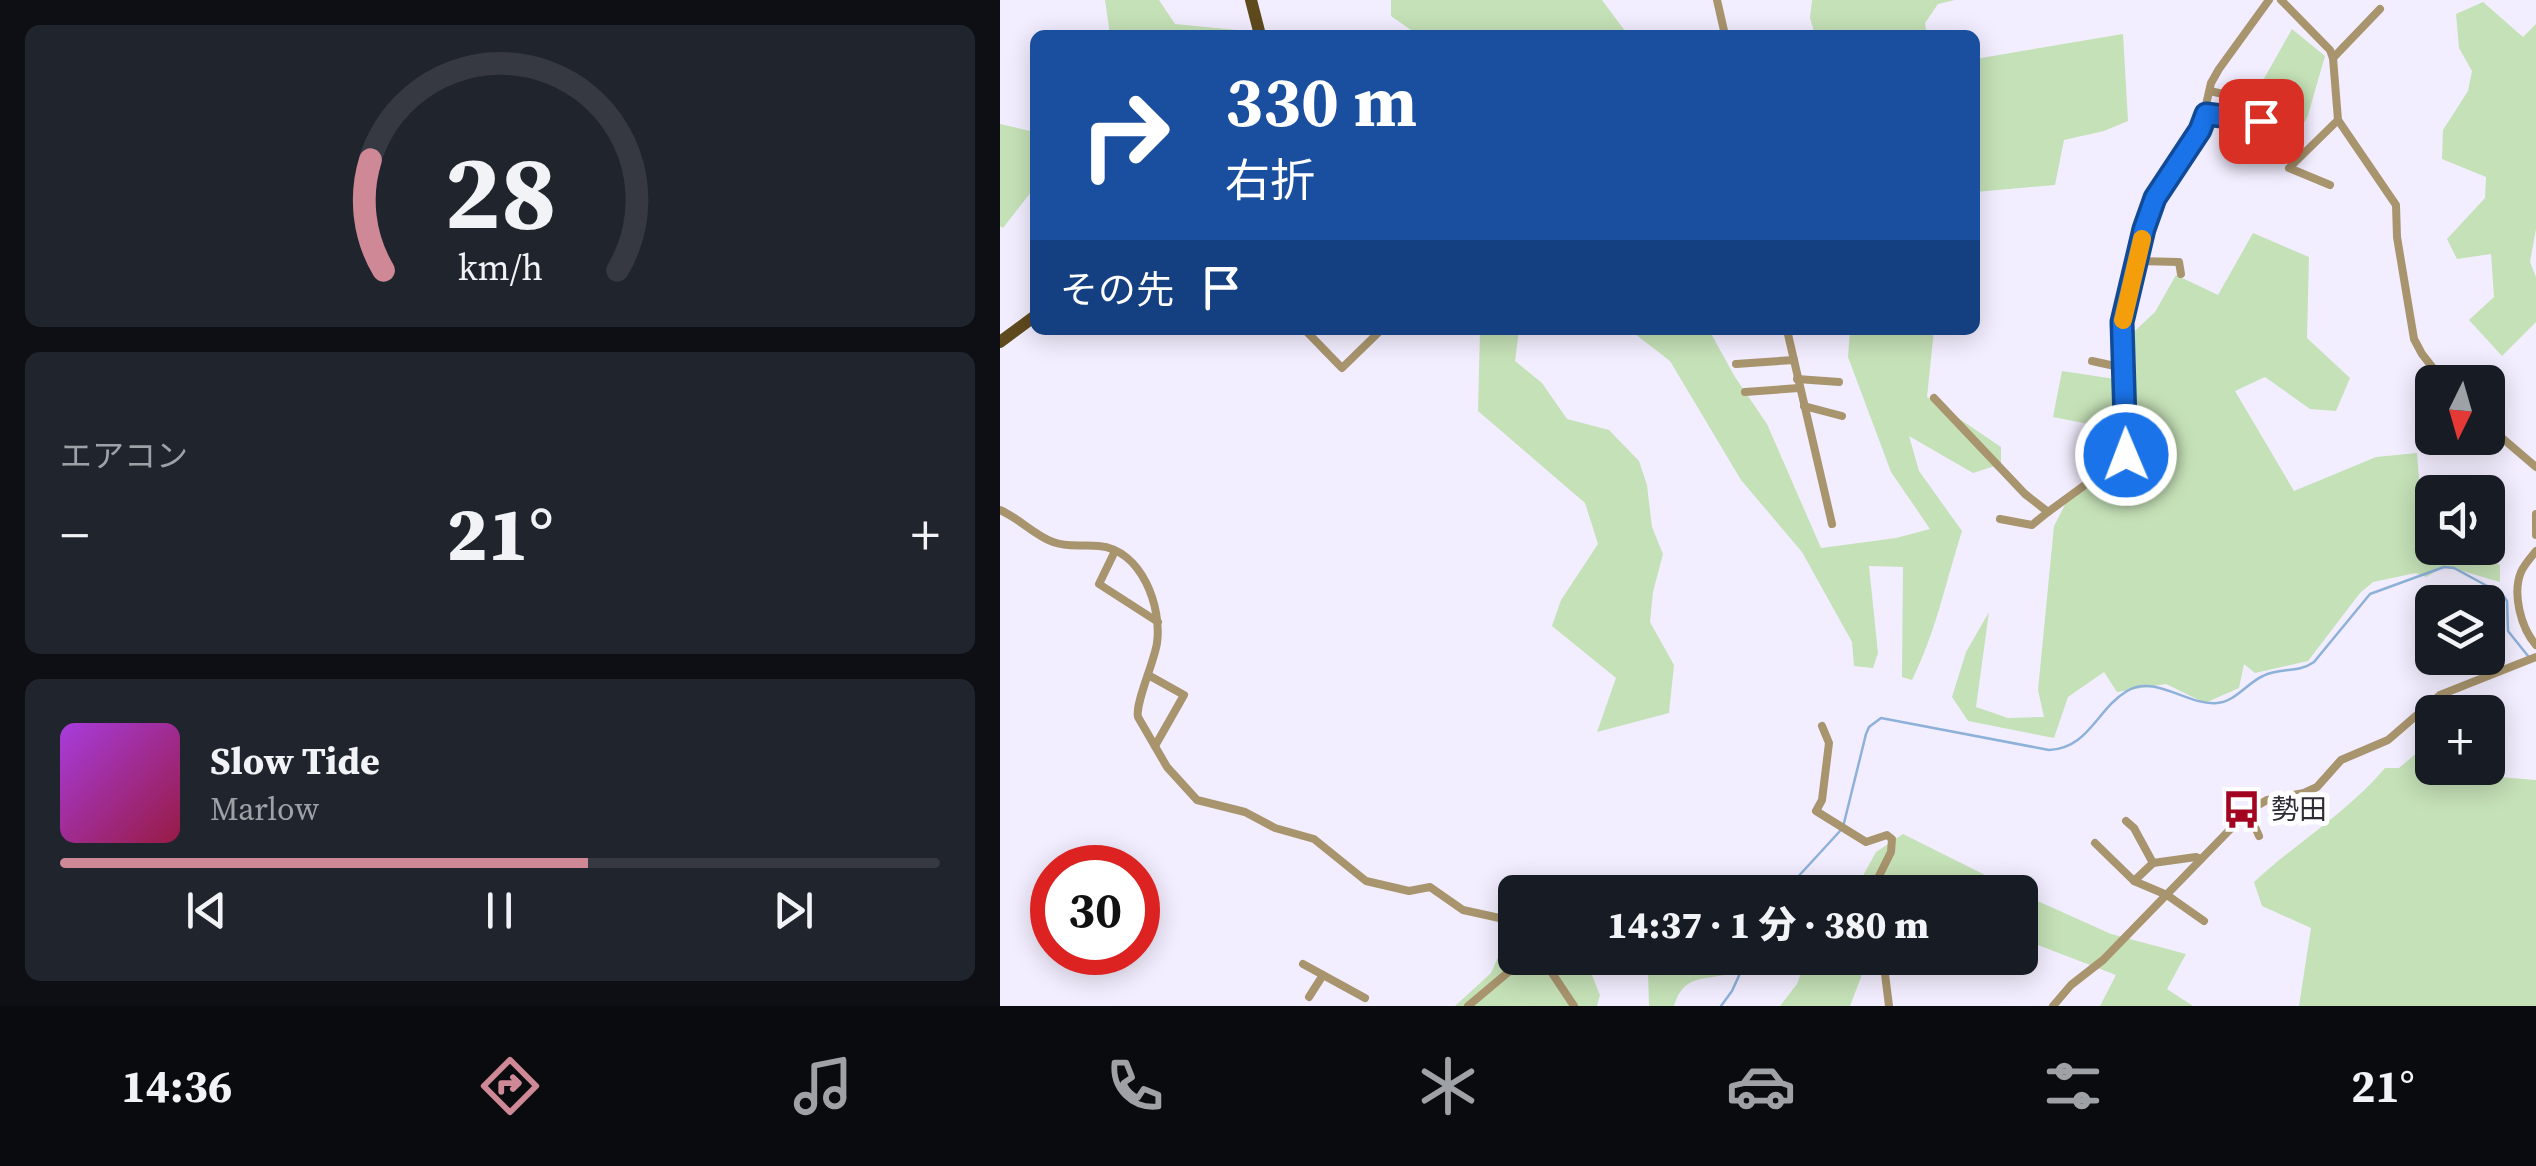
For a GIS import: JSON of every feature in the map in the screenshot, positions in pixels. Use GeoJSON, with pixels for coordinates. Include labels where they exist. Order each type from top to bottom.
{"type":"FeatureCollection","features":[{"type":"Feature","properties":{"kind":"main road"},"geometry":{"type":"LineString","coordinates":[[1252,0],[1259,30]]}},
{"type":"Feature","properties":{"kind":"main road"},"geometry":{"type":"LineString","coordinates":[[1000,342],[1030,320]]}},
{"type":"Feature","properties":{"kind":"street"},"geometry":{"type":"LineString","coordinates":[[1717,0],[1724,30]]}},
{"type":"Feature","properties":{"kind":"street"},"geometry":{"type":"LineString","coordinates":[[2000,519],[2032,526],[2126,455],[2122,322],[2155,198],[2200,130],[2219,69],[2269,0]]}},
{"type":"Feature","properties":{"kind":"street"},"geometry":{"type":"LineString","coordinates":[[2282,0],[2330,50],[2334,58],[2338,120],[2396,205],[2396,236],[2414,339],[2431,365]]}},
{"type":"Feature","properties":{"kind":"street"},"geometry":{"type":"LineString","coordinates":[[2334,58],[2380,10]]}},
{"type":"Feature","properties":{"kind":"street"},"geometry":{"type":"LineString","coordinates":[[2206,114],[2257,122],[2269,108],[2266,104],[2210,92]]}},
{"type":"Feature","properties":{"kind":"street"},"geometry":{"type":"LineString","coordinates":[[2330,185],[2289,168],[2338,120]]}},
{"type":"Feature","properties":{"kind":"street"},"geometry":{"type":"LineString","coordinates":[[2137,261],[2179,262],[2181,274]]}},
{"type":"Feature","properties":{"kind":"street"},"geometry":{"type":"LineString","coordinates":[[1310,335],[1342,368],[1376,335]]}},
{"type":"Feature","properties":{"kind":"street"},"geometry":{"type":"LineString","coordinates":[[1788,335],[1832,524]]}},
{"type":"Feature","properties":{"kind":"street"},"geometry":{"type":"LineString","coordinates":[[1736,364],[1794,360]]}},
{"type":"Feature","properties":{"kind":"street"},"geometry":{"type":"LineString","coordinates":[[2092,361],[2124,368]]}},
{"type":"Feature","properties":{"kind":"street"},"geometry":{"type":"LineString","coordinates":[[1745,392],[1798,383],[1839,382]]}},
{"type":"Feature","properties":{"kind":"street"},"geometry":{"type":"LineString","coordinates":[[1934,398],[2025,494],[2048,512]]}},
{"type":"Feature","properties":{"kind":"street"},"geometry":{"type":"LineString","coordinates":[[1804,406],[1842,416]]}},
{"type":"Feature","properties":{"kind":"street"},"geometry":{"type":"LineString","coordinates":[[2505,441],[2536,467]]}},
{"type":"Feature","properties":{"kind":"street"},"geometry":{"type":"LineString","coordinates":[[1000,510],[1049,541],[1116,551],[1135,567],[1148,586],[1158,622],[1150,676],[1136,709],[1183,788],[1197,800],[1245,812],[1274,828],[1314,839],[1366,881],[1409,891],[1430,887],[1464,910],[1498,918]]}},
{"type":"Feature","properties":{"kind":"street"},"geometry":{"type":"LineString","coordinates":[[2536,514],[2536,535]]}},
{"type":"Feature","properties":{"kind":"street"},"geometry":{"type":"LineString","coordinates":[[1116,551],[1098,584],[1158,622]]}},
{"type":"Feature","properties":{"kind":"street"},"geometry":{"type":"LineString","coordinates":[[2536,551],[2520,574],[2519,606],[2525,630],[2536,645]]}},
{"type":"Feature","properties":{"kind":"street"},"geometry":{"type":"LineString","coordinates":[[2052,1006],[2248,811],[2266,800],[2317,787],[2341,760],[2388,740],[2440,696],[2536,657]]}},
{"type":"Feature","properties":{"kind":"street"},"geometry":{"type":"LineString","coordinates":[[1150,676],[1184,694],[1155,746]]}},
{"type":"Feature","properties":{"kind":"street"},"geometry":{"type":"LineString","coordinates":[[1822,726],[1828,743],[1822,800],[1816,811],[1866,842],[1887,835],[1892,839],[1880,875]]}},
{"type":"Feature","properties":{"kind":"street"},"geometry":{"type":"LineString","coordinates":[[2248,811],[2259,836]]}},
{"type":"Feature","properties":{"kind":"street"},"geometry":{"type":"LineString","coordinates":[[2126,821],[2153,863]]}},
{"type":"Feature","properties":{"kind":"street"},"geometry":{"type":"LineString","coordinates":[[2094,843],[2134,882],[2167,895],[2204,921]]}},
{"type":"Feature","properties":{"kind":"street"},"geometry":{"type":"LineString","coordinates":[[2134,882],[2153,863],[2196,856],[2201,859]]}},
{"type":"Feature","properties":{"kind":"street"},"geometry":{"type":"LineString","coordinates":[[1303,964],[1365,998]]}},
{"type":"Feature","properties":{"kind":"street"},"geometry":{"type":"LineString","coordinates":[[1309,997],[1322,974]]}},
{"type":"Feature","properties":{"kind":"street"},"geometry":{"type":"LineString","coordinates":[[1468,1006],[1504,975]]}},
{"type":"Feature","properties":{"kind":"street"},"geometry":{"type":"LineString","coordinates":[[1553,975],[1574,1006]]}},
{"type":"Feature","properties":{"kind":"street"},"geometry":{"type":"LineString","coordinates":[[1885,975],[1889,1006]]}},
{"type":"Feature","properties":{"kind":"green space"},"geometry":{"type":"Polygon","coordinates":[[[1105,0],[1159,0],[1175,24],[1237,30],[1109,30],[1105,0]]]}},
{"type":"Feature","properties":{"kind":"green space"},"geometry":{"type":"Polygon","coordinates":[[[1391,0],[1602,0],[1624,30],[1411,30],[1391,16],[1391,0]]]}},
{"type":"Feature","properties":{"kind":"green space"},"geometry":{"type":"Polygon","coordinates":[[[1812,0],[1955,0],[1938,4],[1925,23],[1926,30],[1814,30],[1812,0]]]}},
{"type":"Feature","properties":{"kind":"green space"},"geometry":{"type":"Polygon","coordinates":[[[2483,2],[2523,37],[2536,24],[2536,229],[2530,262],[2536,277],[2536,322],[2502,356],[2469,320],[2494,297],[2491,254],[2457,259],[2447,239],[2485,198],[2486,177],[2442,159],[2443,130],[2468,91],[2472,71],[2459,48],[2456,14],[2483,2]]]}},
{"type":"Feature","properties":{"kind":"green space"},"geometry":{"type":"Polygon","coordinates":[[[2292,29],[2325,56],[2308,115],[2285,161],[2254,152],[2269,138],[2278,106],[2257,91],[2292,29]]]}},
{"type":"Feature","properties":{"kind":"green space"},"geometry":{"type":"Polygon","coordinates":[[[2123,34],[2128,121],[2064,140],[2055,185],[1980,192],[1980,58],[2123,34]]]}},
{"type":"Feature","properties":{"kind":"green space"},"geometry":{"type":"Polygon","coordinates":[[[1000,124],[1030,131],[1030,193],[1003,228],[1000,124]]]}},
{"type":"Feature","properties":{"kind":"green space"},"geometry":{"type":"Polygon","coordinates":[[[2253,233],[2309,257],[2307,338],[2350,378],[2336,411],[2310,409],[2265,377],[2235,391],[2294,491],[2376,457],[2415,453],[2419,475],[2415,475],[2415,565],[2500,565],[2500,582],[2445,566],[2426,577],[2416,573],[2373,582],[2360,593],[2308,661],[2255,673],[2244,664],[2239,688],[2205,703],[2166,684],[2117,692],[2104,672],[2068,697],[2054,738],[1968,721],[1952,697],[1966,652],[1989,612],[1976,707],[2008,718],[2044,717],[2038,690],[2054,526],[2067,501],[2140,454],[2114,429],[2053,417],[2062,371],[2115,379],[2125,340],[2155,312],[2176,275],[2218,295],[2253,233]]]}},
{"type":"Feature","properties":{"kind":"green space"},"geometry":{"type":"Polygon","coordinates":[[[1480,335],[1518,335],[1515,361],[1542,383],[1567,419],[1609,430],[1639,461],[1647,485],[1652,527],[1663,554],[1650,622],[1674,665],[1669,713],[1597,732],[1616,678],[1552,626],[1561,600],[1598,544],[1585,503],[1478,411],[1480,335]]]}},
{"type":"Feature","properties":{"kind":"green space"},"geometry":{"type":"Polygon","coordinates":[[[1636,335],[1712,335],[1767,424],[1821,548],[1896,538],[1930,529],[1891,472],[1848,357],[1850,335],[1933,335],[1927,397],[2001,447],[2001,464],[1973,473],[1909,436],[1919,471],[1962,531],[1934,625],[1912,680],[1902,677],[1903,567],[1869,566],[1878,653],[1873,668],[1854,666],[1852,642],[1802,552],[1741,480],[1670,361],[1636,335]]]}},
{"type":"Feature","properties":{"kind":"green space"},"geometry":{"type":"Polygon","coordinates":[[[2415,754],[2415,785],[2505,785],[2505,777],[2536,780],[2536,1006],[2299,1006],[2311,928],[2262,906],[2254,882],[2355,799],[2385,768],[2399,768],[2415,754]]]}},
{"type":"Feature","properties":{"kind":"green space"},"geometry":{"type":"Polygon","coordinates":[[[1903,834],[1985,875],[1863,875],[1876,852],[1903,834]]]}},
{"type":"Feature","properties":{"kind":"green space"},"geometry":{"type":"Polygon","coordinates":[[[2038,901],[2111,934],[2186,954],[2167,989],[2193,1006],[2100,1006],[2116,975],[2038,945],[2038,901]]]}},
{"type":"Feature","properties":{"kind":"green space"},"geometry":{"type":"Polygon","coordinates":[[[1498,957],[1498,975],[1592,975],[1600,995],[1597,1006],[1455,1006],[1491,973],[1498,957]]]}},
{"type":"Feature","properties":{"kind":"green space"},"geometry":{"type":"Polygon","coordinates":[[[1648,975],[1725,975],[1687,985],[1674,1006],[1649,1006],[1648,975]]]}},
{"type":"Feature","properties":{"kind":"green space"},"geometry":{"type":"Polygon","coordinates":[[[1800,975],[1862,975],[1850,1006],[1780,1006],[1800,975]]]}},
{"type":"Feature","properties":{"kind":"waterway"},"geometry":{"type":"LineString","coordinates":[[1844,823],[1866,734],[1881,718],[2049,750],[2062,748],[2083,736],[2117,699],[2138,687],[2160,688],[2217,703],[2230,699],[2269,673],[2308,666],[2370,594],[2444,567],[2454,568],[2502,594],[2507,601],[2508,631],[2528,656]]}},
{"type":"Feature","properties":{"kind":"waterway"},"geometry":{"type":"LineString","coordinates":[[1800,875],[1840,831]]}},
{"type":"Feature","properties":{"kind":"waterway"},"geometry":{"type":"LineString","coordinates":[[1721,1006],[1739,975]]}},
{"type":"Feature","properties":{"kind":"slow traffic"},"geometry":{"type":"LineString","coordinates":[[2123,320],[2142,239]]}},
{"type":"Feature","properties":{"kind":"place","name":"勢田"},"geometry":{"type":"Point","coordinates":[2241,809]}},
{"type":"Feature","properties":{"kind":"route"},"geometry":{"type":"LineString","coordinates":[[2126,455],[2122,322],[2155,198],[2200,130],[2206,114],[2261,121]]}}]}
